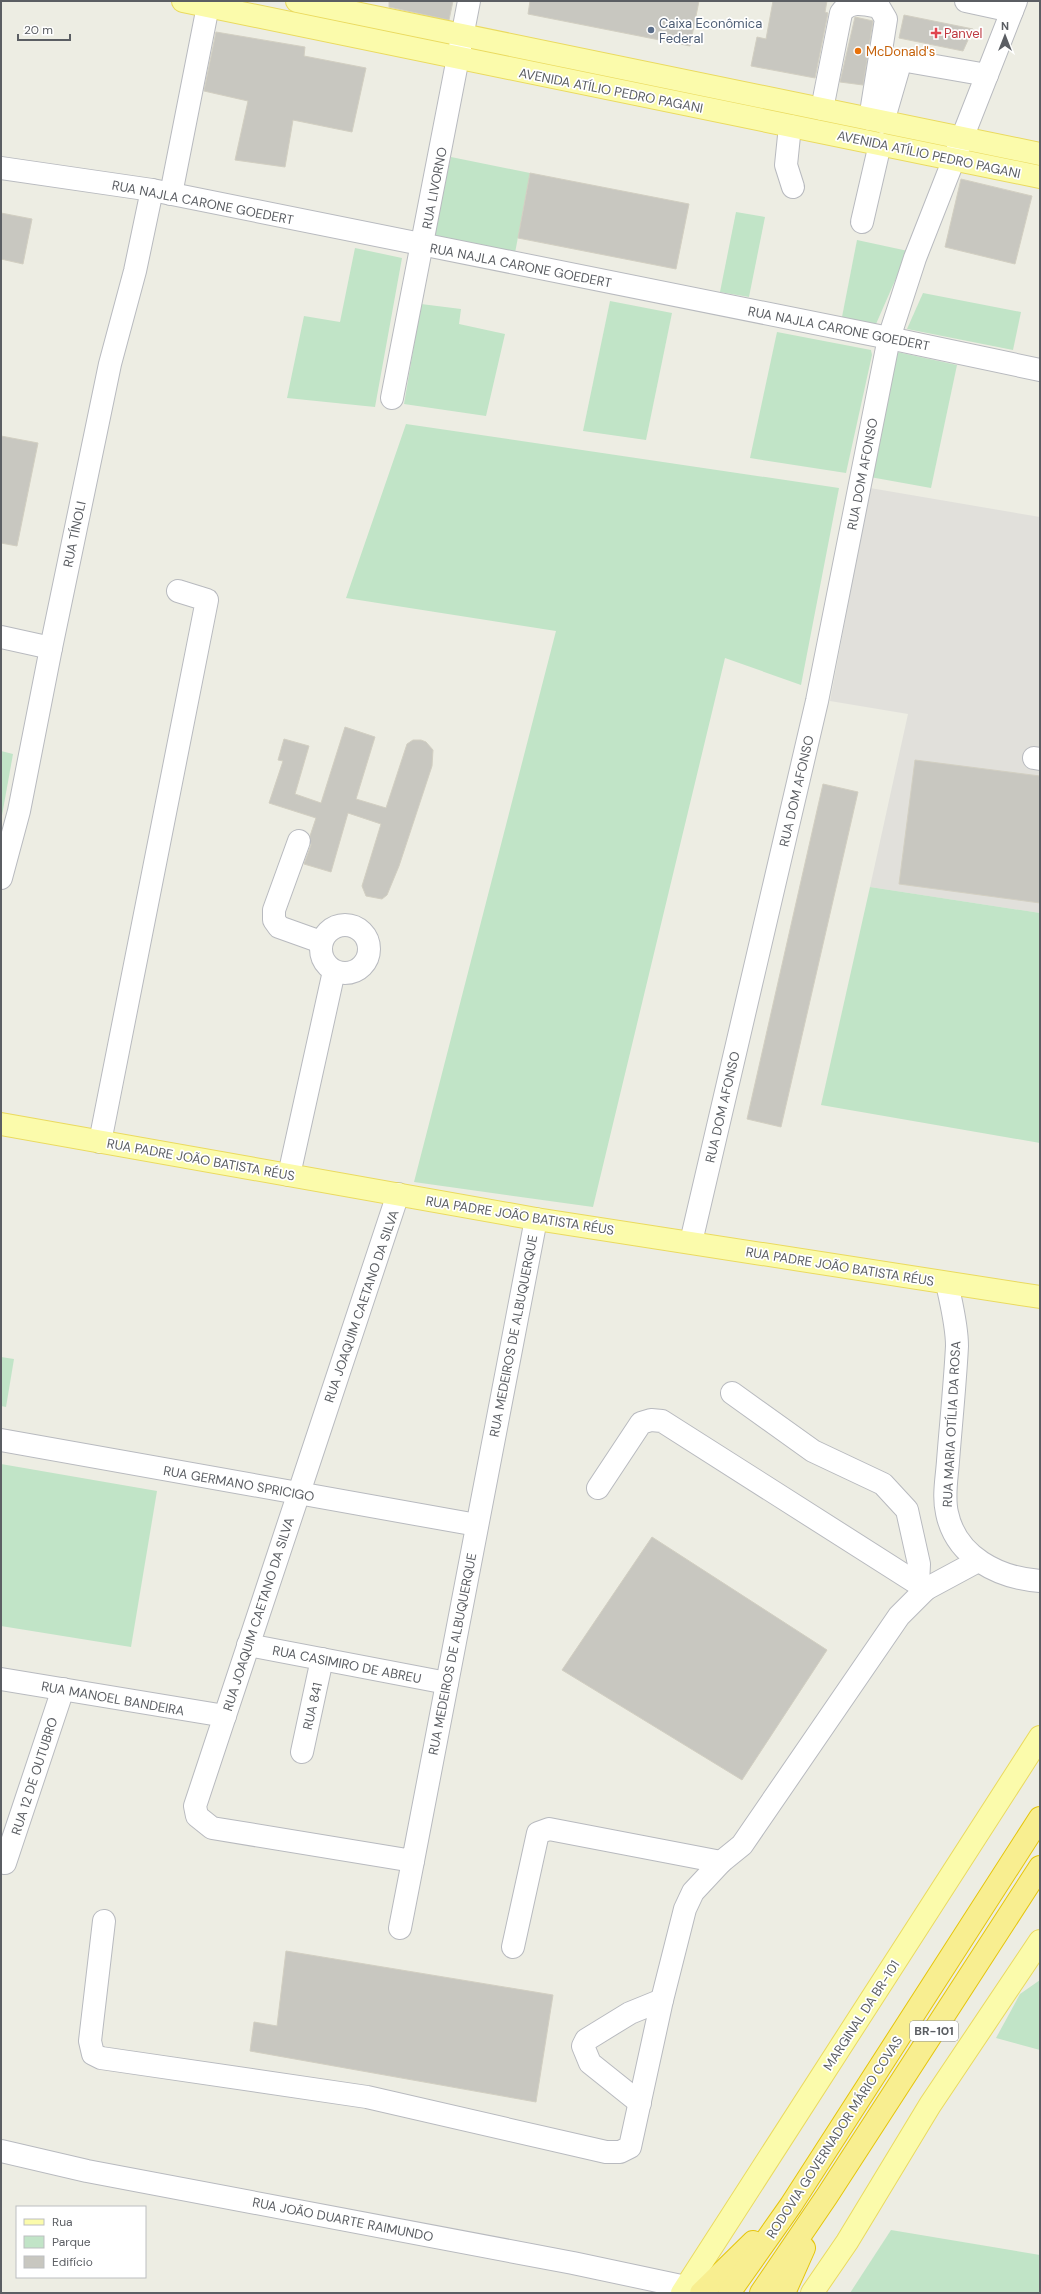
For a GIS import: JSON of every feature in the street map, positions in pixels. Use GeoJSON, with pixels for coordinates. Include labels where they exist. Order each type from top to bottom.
{"type":"FeatureCollection","features":[{"type":"Feature","properties":{"kind":"highway","name":"RODOVIA GOVERNADOR MÁRIO COVAS"},"geometry":{"type":"LineString","coordinates":[[729,2293],[791,2205],[1040,1818]]}},
{"type":"Feature","properties":{"kind":"highway","name":"RODOVIA GOVERNADOR MÁRIO COVAS"},"geometry":{"type":"LineString","coordinates":[[760,2293],[827,2196],[1040,1867]]}},
{"type":"Feature","properties":{"kind":"highway"},"geometry":{"type":"LineString","coordinates":[[784,2293],[827,2196]]}},
{"type":"Feature","properties":{"kind":"highway"},"geometry":{"type":"LineString","coordinates":[[690,2291],[791,2205]]}},
{"type":"Feature","properties":{"kind":"main road","name":"AVENIDA ATÍLIO PEDRO PAGANI"},"geometry":{"type":"LineString","coordinates":[[183,1],[458,59],[1040,177]]}},
{"type":"Feature","properties":{"kind":"main road","name":"AVENIDA ATÍLIO PEDRO PAGANI"},"geometry":{"type":"LineString","coordinates":[[297,1],[1040,154]]}},
{"type":"Feature","properties":{"kind":"main road","name":"RUA PADRE JOÃO BATISTA RÉUS"},"geometry":{"type":"LineString","coordinates":[[1,1124],[536,1219],[1040,1297]]}},
{"type":"Feature","properties":{"kind":"main road","name":"MARGINAL DA BR-101"},"geometry":{"type":"LineString","coordinates":[[690,2291],[1040,1737]]}},
{"type":"Feature","properties":{"kind":"main road"},"geometry":{"type":"LineString","coordinates":[[812,2293],[847,2242],[938,2093],[1031,1964],[1040,1940]]}},
{"type":"Feature","properties":{"kind":"street","name":"RUA LIVORNO"},"geometry":{"type":"LineString","coordinates":[[392,398],[423,246],[462,35],[470,1]]}},
{"type":"Feature","properties":{"kind":"street"},"geometry":{"type":"LineString","coordinates":[[966,1],[1014,6]]}},
{"type":"Feature","properties":{"kind":"street"},"geometry":{"type":"LineString","coordinates":[[822,110],[841,13],[845,7],[854,2],[879,7],[886,20],[876,121]]}},
{"type":"Feature","properties":{"kind":"street","name":"RUA TÍNOLI"},"geometry":{"type":"LineString","coordinates":[[1,878],[19,811],[50,648],[110,364],[135,271],[161,192],[208,6]]}},
{"type":"Feature","properties":{"kind":"street","name":"RUA DOM AFONSO"},"geometry":{"type":"LineString","coordinates":[[691,1242],[817,701],[889,338],[915,258],[1014,6]]}},
{"type":"Feature","properties":{"kind":"street"},"geometry":{"type":"LineString","coordinates":[[876,121],[901,60],[987,75]]}},
{"type":"Feature","properties":{"kind":"street"},"geometry":{"type":"LineString","coordinates":[[790,126],[786,165],[793,187]]}},
{"type":"Feature","properties":{"kind":"street"},"geometry":{"type":"LineString","coordinates":[[862,222],[880,144]]}},
{"type":"Feature","properties":{"kind":"street","name":"RUA NAJLA CARONE GOEDERT"},"geometry":{"type":"LineString","coordinates":[[1,168],[161,192],[423,246],[889,338],[1040,370]]}},
{"type":"Feature","properties":{"kind":"street"},"geometry":{"type":"LineString","coordinates":[[100,1142],[207,600],[178,591]]}},
{"type":"Feature","properties":{"kind":"street"},"geometry":{"type":"LineString","coordinates":[[1,637],[50,648]]}},
{"type":"Feature","properties":{"kind":"street"},"geometry":{"type":"LineString","coordinates":[[299,841],[274,910],[274,920],[279,927],[321,942]]}},
{"type":"Feature","properties":{"kind":"street"},"geometry":{"type":"LineString","coordinates":[[344,924],[358,928],[368,939],[370,954],[362,967],[349,974],[334,971],[322,959],[321,942],[329,929],[344,924]]}},
{"type":"Feature","properties":{"kind":"street"},"geometry":{"type":"LineString","coordinates":[[289,1175],[334,971]]}},
{"type":"Feature","properties":{"kind":"street","name":"RUA JOAQUIM CAETANO DA SILVA"},"geometry":{"type":"LineString","coordinates":[[398,1194],[195,1806],[197,1816],[203,1823],[212,1828],[413,1860]]}},
{"type":"Feature","properties":{"kind":"street","name":"RUA MEDEIROS DE ALBUQUERQUE"},"geometry":{"type":"LineString","coordinates":[[400,1928],[536,1219]]}},
{"type":"Feature","properties":{"kind":"street","name":"RUA MARIA OTÍLIA DA ROSA"},"geometry":{"type":"LineString","coordinates":[[947,1283],[957,1344],[946,1488],[946,1512],[952,1529],[963,1546],[978,1562],[1010,1576],[1040,1581]]}},
{"type":"Feature","properties":{"kind":"street"},"geometry":{"type":"LineString","coordinates":[[732,1393],[813,1451],[883,1484],[907,1510],[919,1564],[922,1586]]}},
{"type":"Feature","properties":{"kind":"street"},"geometry":{"type":"LineString","coordinates":[[598,1488],[641,1423],[651,1420],[662,1421],[922,1586]]}},
{"type":"Feature","properties":{"kind":"street","name":"RUA GERMANO SPRICIGO"},"geometry":{"type":"LineString","coordinates":[[1,1440],[477,1525]]}},
{"type":"Feature","properties":{"kind":"street"},"geometry":{"type":"LineString","coordinates":[[104,1922],[90,2041],[93,2054],[101,2058],[367,2097],[606,2152],[620,2152],[630,2147],[662,2000],[685,1909],[693,1892],[721,1862],[742,1845],[899,1616],[922,1586],[978,1562]]}},
{"type":"Feature","properties":{"kind":"street","name":"RUA CASIMIRO DE ABREU"},"geometry":{"type":"LineString","coordinates":[[248,1645],[447,1683]]}},
{"type":"Feature","properties":{"kind":"street","name":"RUA 841"},"geometry":{"type":"LineString","coordinates":[[302,1752],[322,1659]]}},
{"type":"Feature","properties":{"kind":"street","name":"RUA MANOEL BANDEIRA"},"geometry":{"type":"LineString","coordinates":[[1,1679],[225,1716]]}},
{"type":"Feature","properties":{"kind":"street","name":"RUA 12 DE OUTUBRO"},"geometry":{"type":"LineString","coordinates":[[5,1862],[63,1689]]}},
{"type":"Feature","properties":{"kind":"street"},"geometry":{"type":"LineString","coordinates":[[513,1947],[538,1833],[542,1830],[549,1829],[721,1862]]}},
{"type":"Feature","properties":{"kind":"street"},"geometry":{"type":"LineString","coordinates":[[640,2103],[590,2063],[583,2046],[586,2040],[630,2013],[662,2000]]}},
{"type":"Feature","properties":{"kind":"street","name":"RUA JOÃO DUARTE RAIMUNDO"},"geometry":{"type":"LineString","coordinates":[[1,2151],[95,2172],[573,2263],[690,2291]]}},
{"type":"Feature","properties":{"kind":"shaded area"},"geometry":{"type":"Polygon","coordinates":[[[870,488],[1040,517],[1040,913],[870,887],[908,714],[830,701],[870,488]]]}},
{"type":"Feature","properties":{"kind":"green space"},"geometry":{"type":"Polygon","coordinates":[[[451,157],[530,173],[515,253],[433,235],[451,157]]]}},
{"type":"Feature","properties":{"kind":"green space"},"geometry":{"type":"Polygon","coordinates":[[[736,212],[765,217],[749,297],[720,292],[736,212]]]}},
{"type":"Feature","properties":{"kind":"green space"},"geometry":{"type":"Polygon","coordinates":[[[857,240],[908,251],[876,324],[842,317],[857,240]]]}},
{"type":"Feature","properties":{"kind":"green space"},"geometry":{"type":"Polygon","coordinates":[[[355,248],[402,258],[375,407],[287,398],[304,316],[340,322],[355,248]]]}},
{"type":"Feature","properties":{"kind":"green space"},"geometry":{"type":"Polygon","coordinates":[[[923,293],[1021,312],[1013,350],[907,329],[923,293]]]}},
{"type":"Feature","properties":{"kind":"green space"},"geometry":{"type":"Polygon","coordinates":[[[610,301],[672,313],[646,440],[583,431],[610,301]]]}},
{"type":"Feature","properties":{"kind":"green space"},"geometry":{"type":"Polygon","coordinates":[[[421,304],[461,309],[459,324],[505,334],[486,416],[404,404],[421,304]]]}},
{"type":"Feature","properties":{"kind":"green space"},"geometry":{"type":"Polygon","coordinates":[[[777,332],[871,350],[872,355],[846,473],[750,458],[777,332]]]}},
{"type":"Feature","properties":{"kind":"green space"},"geometry":{"type":"Polygon","coordinates":[[[897,352],[957,365],[931,488],[870,477],[897,352]]]}},
{"type":"Feature","properties":{"kind":"green space"},"geometry":{"type":"Polygon","coordinates":[[[406,424],[839,488],[801,685],[725,658],[593,1207],[414,1182],[556,631],[346,598],[406,424]]]}},
{"type":"Feature","properties":{"kind":"green space"},"geometry":{"type":"Polygon","coordinates":[[[1,751],[13,754],[1,821],[1,751]]]}},
{"type":"Feature","properties":{"kind":"green space"},"geometry":{"type":"Polygon","coordinates":[[[870,887],[1040,913],[1040,1143],[821,1105],[870,887]]]}},
{"type":"Feature","properties":{"kind":"green space"},"geometry":{"type":"Polygon","coordinates":[[[1,1357],[14,1359],[6,1407],[1,1406],[1,1357]]]}},
{"type":"Feature","properties":{"kind":"green space"},"geometry":{"type":"Polygon","coordinates":[[[1,1464],[157,1491],[131,1647],[1,1626],[1,1464]]]}},
{"type":"Feature","properties":{"kind":"green space"},"geometry":{"type":"Polygon","coordinates":[[[1040,1980],[1040,2050],[996,2038],[1020,1994],[1040,1980]]]}},
{"type":"Feature","properties":{"kind":"green space"},"geometry":{"type":"Polygon","coordinates":[[[891,2230],[1040,2255],[1040,2293],[850,2293],[891,2230]]]}},
{"type":"Feature","properties":{"kind":"building"},"geometry":{"type":"Polygon","coordinates":[[[389,1],[453,1],[449,20],[389,7],[389,1]]]}},
{"type":"Feature","properties":{"kind":"building","name":"Caixa Econômica Federal"},"geometry":{"type":"Polygon","coordinates":[[[530,1],[699,1],[690,46],[528,14],[530,1]]]}},
{"type":"Feature","properties":{"kind":"building"},"geometry":{"type":"Polygon","coordinates":[[[773,1],[827,1],[825,12],[828,13],[815,78],[751,66],[757,37],[766,39],[773,1]]]}},
{"type":"Feature","properties":{"kind":"building","name":"Panvel"},"geometry":{"type":"Polygon","coordinates":[[[904,15],[973,29],[963,51],[899,38],[904,15]]]}},
{"type":"Feature","properties":{"kind":"building","name":"McDonald's"},"geometry":{"type":"Polygon","coordinates":[[[855,17],[873,21],[863,85],[840,82],[855,17]]]}},
{"type":"Feature","properties":{"kind":"building"},"geometry":{"type":"Polygon","coordinates":[[[216,32],[305,47],[304,56],[366,68],[352,132],[293,120],[285,167],[235,160],[248,101],[204,91],[216,32]]]}},
{"type":"Feature","properties":{"kind":"building"},"geometry":{"type":"Polygon","coordinates":[[[530,173],[689,204],[676,269],[518,238],[530,173]]]}},
{"type":"Feature","properties":{"kind":"building"},"geometry":{"type":"Polygon","coordinates":[[[961,179],[1032,196],[1015,264],[945,247],[961,179]]]}},
{"type":"Feature","properties":{"kind":"building"},"geometry":{"type":"Polygon","coordinates":[[[1,213],[32,219],[23,264],[1,259],[1,213]]]}},
{"type":"Feature","properties":{"kind":"building"},"geometry":{"type":"Polygon","coordinates":[[[1,436],[38,443],[17,546],[1,543],[1,436]]]}},
{"type":"Feature","properties":{"kind":"building"},"geometry":{"type":"Polygon","coordinates":[[[345,727],[375,737],[356,799],[386,808],[407,744],[413,740],[421,740],[426,742],[433,750],[432,766],[399,866],[387,895],[382,899],[366,896],[362,886],[381,824],[348,813],[331,872],[304,864],[311,845],[310,836],[316,818],[269,803],[283,761],[278,760],[284,739],[309,746],[295,794],[321,803],[345,727]]]}},
{"type":"Feature","properties":{"kind":"building"},"geometry":{"type":"Polygon","coordinates":[[[915,760],[1040,776],[1040,903],[899,884],[915,760]]]}},
{"type":"Feature","properties":{"kind":"building"},"geometry":{"type":"Polygon","coordinates":[[[823,784],[858,792],[781,1127],[747,1119],[823,784]]]}},
{"type":"Feature","properties":{"kind":"building"},"geometry":{"type":"Polygon","coordinates":[[[652,1537],[827,1650],[742,1780],[562,1670],[652,1537]]]}},
{"type":"Feature","properties":{"kind":"building"},"geometry":{"type":"Polygon","coordinates":[[[286,1951],[553,1995],[536,2102],[250,2051],[254,2022],[277,2026],[286,1951]]]}},
{"type":"Feature","properties":{"kind":"place","name":"Caixa Econômica Federal"},"geometry":{"type":"Point","coordinates":[651,30]}},
{"type":"Feature","properties":{"kind":"place","name":"Panvel"},"geometry":{"type":"Point","coordinates":[936,33]}},
{"type":"Feature","properties":{"kind":"place","name":"McDonald's"},"geometry":{"type":"Point","coordinates":[858,51]}}]}
